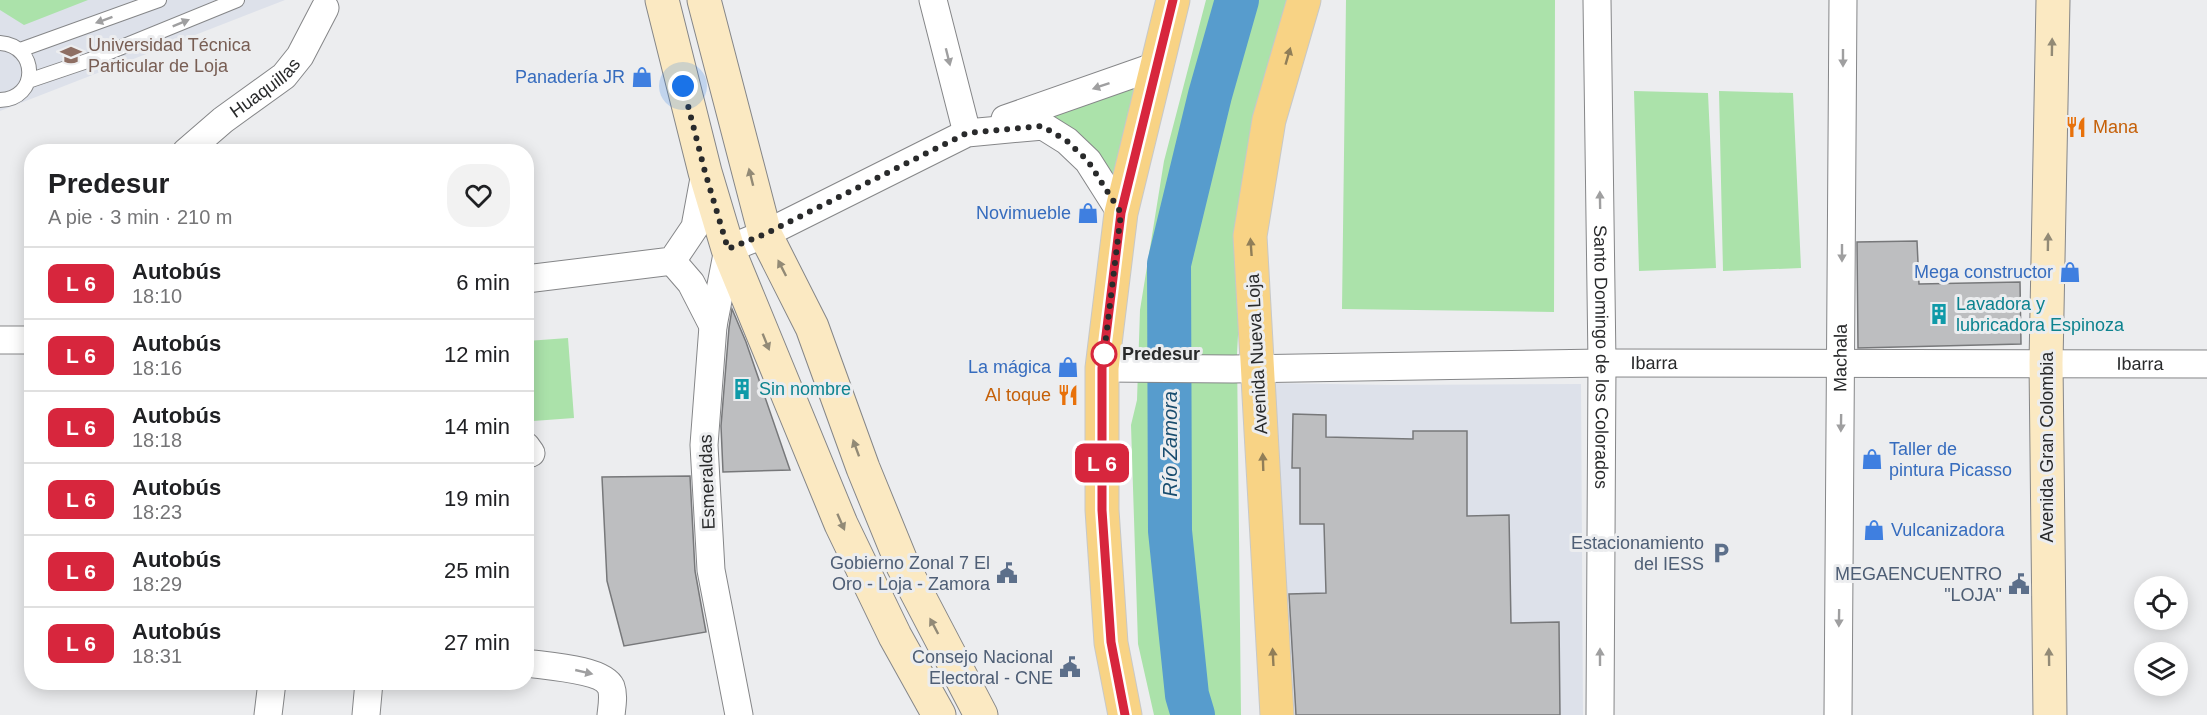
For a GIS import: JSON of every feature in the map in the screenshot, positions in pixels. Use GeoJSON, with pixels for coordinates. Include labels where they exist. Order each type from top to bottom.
{"type":"FeatureCollection","features":[{"type":"Feature","properties":{"kind":"main road"},"geometry":{"type":"LineString","coordinates":[[662,0],[705,172],[728,249],[841,524],[895,636],[939,715]]}},
{"type":"Feature","properties":{"kind":"main road"},"geometry":{"type":"LineString","coordinates":[[704,0],[765,234],[812,327],[863,468],[903,566],[981,715]]}},
{"type":"Feature","properties":{"kind":"main road","name":"Avenida Nueva Loja"},"geometry":{"type":"LineString","coordinates":[[1276,715],[1246,368],[1250,236],[1269,120],[1304,0]]}},
{"type":"Feature","properties":{"kind":"main road","name":"Avenida Gran Colombia"},"geometry":{"type":"LineString","coordinates":[[2050,715],[2046,363],[2053,0]]}},
{"type":"Feature","properties":{"kind":"main road"},"geometry":{"type":"LineString","coordinates":[[1125,715],[1111,642],[1102,510],[1114,368],[1121,213],[1168,5]]}},
{"type":"Feature","properties":{"kind":"street"},"geometry":{"type":"LineString","coordinates":[[933,0],[967,133]]}},
{"type":"Feature","properties":{"kind":"street","name":"Santo Domingo de los Colorados"},"geometry":{"type":"LineString","coordinates":[[1597,0],[1602,363],[1600,715]]}},
{"type":"Feature","properties":{"kind":"street","name":"Machala"},"geometry":{"type":"LineString","coordinates":[[1838,715],[1843,0]]}},
{"type":"Feature","properties":{"kind":"street","name":"Huaquillas"},"geometry":{"type":"LineString","coordinates":[[195,144],[223,120],[284,76],[300,56],[326,3]]}},
{"type":"Feature","properties":{"kind":"street"},"geometry":{"type":"LineString","coordinates":[[728,249],[765,234],[967,133],[1156,66]]}},
{"type":"Feature","properties":{"kind":"street"},"geometry":{"type":"LineString","coordinates":[[967,133],[1042,126],[1067,141],[1088,161],[1121,213]]}},
{"type":"Feature","properties":{"kind":"street"},"geometry":{"type":"LineString","coordinates":[[534,278],[672,261],[695,227],[705,172]]}},
{"type":"Feature","properties":{"kind":"street","name":"Esmeraldas"},"geometry":{"type":"LineString","coordinates":[[728,249],[713,326],[704,445],[711,570],[739,715]]}},
{"type":"Feature","properties":{"kind":"street"},"geometry":{"type":"LineString","coordinates":[[672,261],[691,283],[713,326]]}},
{"type":"Feature","properties":{"kind":"street"},"geometry":{"type":"LineString","coordinates":[[0,340],[24,340]]}},
{"type":"Feature","properties":{"kind":"street","name":"Ibarra"},"geometry":{"type":"LineString","coordinates":[[1114,368],[1602,363],[2207,364]]}},
{"type":"Feature","properties":{"kind":"street"},"geometry":{"type":"LineString","coordinates":[[534,664],[586,672],[602,677],[611,686],[611,715]]}},
{"type":"Feature","properties":{"kind":"street"},"geometry":{"type":"LineString","coordinates":[[268,715],[271,690]]}},
{"type":"Feature","properties":{"kind":"street"},"geometry":{"type":"LineString","coordinates":[[366,715],[368,690]]}},
{"type":"Feature","properties":{"kind":"lane"},"geometry":{"type":"LineString","coordinates":[[20,50],[159,0]]}},
{"type":"Feature","properties":{"kind":"lane"},"geometry":{"type":"LineString","coordinates":[[28,81],[90,60],[237,0]]}},
{"type":"Feature","properties":{"kind":"lane"},"geometry":{"type":"LineString","coordinates":[[0,43],[20,50],[30,70],[28,81],[21,93],[9,100],[0,100]]}},
{"type":"Feature","properties":{"kind":"shaded area","name":"Universidad Técnica Particular de Loja"},"geometry":{"type":"Polygon","coordinates":[[[0,0],[285,0],[0,111],[0,0]]]}},
{"type":"Feature","properties":{"kind":"shaded area"},"geometry":{"type":"Polygon","coordinates":[[[1268,383],[1581,384],[1583,715],[1284,715],[1268,383]]]}},
{"type":"Feature","properties":{"kind":"green space"},"geometry":{"type":"Polygon","coordinates":[[[0,0],[88,0],[24,25],[0,10],[0,0]]]}},
{"type":"Feature","properties":{"kind":"green space"},"geometry":{"type":"Polygon","coordinates":[[[1206,0],[1300,0],[1246,188],[1237,354],[1241,715],[1154,715],[1138,644],[1131,425],[1137,400],[1140,310],[1164,161],[1206,0]]]}},
{"type":"Feature","properties":{"kind":"green space"},"geometry":{"type":"Polygon","coordinates":[[[1346,0],[1555,0],[1554,312],[1342,309],[1346,0]]]}},
{"type":"Feature","properties":{"kind":"green space"},"geometry":{"type":"Polygon","coordinates":[[[1156,66],[1121,213],[1104,183],[1016,116],[1156,66]]]}},
{"type":"Feature","properties":{"kind":"green space"},"geometry":{"type":"Polygon","coordinates":[[[1634,91],[1708,93],[1716,268],[1639,271],[1634,91]]]}},
{"type":"Feature","properties":{"kind":"green space"},"geometry":{"type":"Polygon","coordinates":[[[1719,91],[1793,93],[1801,268],[1723,271],[1719,91]]]}},
{"type":"Feature","properties":{"kind":"green space"},"geometry":{"type":"Polygon","coordinates":[[[568,338],[574,418],[534,421],[534,340],[568,338]]]}},
{"type":"Feature","properties":{"kind":"building","name":"Lavadora y lubricadora Espinoza"},"geometry":{"type":"Polygon","coordinates":[[[1917,241],[1919,284],[2020,282],[2021,344],[1858,348],[1857,242],[1917,241]]]}},
{"type":"Feature","properties":{"kind":"building","name":"Sin nombre"},"geometry":{"type":"Polygon","coordinates":[[[732,309],[746,342],[790,470],[723,472],[721,426],[732,309]]]}},
{"type":"Feature","properties":{"kind":"building"},"geometry":{"type":"Polygon","coordinates":[[[1293,414],[1326,415],[1326,437],[1413,439],[1413,431],[1467,431],[1467,516],[1509,515],[1511,623],[1559,622],[1560,715],[1296,715],[1289,594],[1326,593],[1324,524],[1300,524],[1300,468],[1292,468],[1293,414]]]}},
{"type":"Feature","properties":{"kind":"building"},"geometry":{"type":"Polygon","coordinates":[[[690,476],[695,571],[706,632],[624,646],[607,581],[602,477],[690,476]]]}},
{"type":"Feature","properties":{"kind":"waterway","name":"Río Zamora"},"geometry":{"type":"LineString","coordinates":[[1193,715],[1187,695],[1170,531],[1169,264],[1210,95],[1237,0]]}},
{"type":"Feature","properties":{"kind":"bus line"},"geometry":{"type":"LineString","coordinates":[[1125,715],[1111,642],[1102,510],[1102,368],[1121,213],[1173,0]]}},
{"type":"Feature","properties":{"kind":"place","name":"Universidad Técnica Particular de Loja"},"geometry":{"type":"Point","coordinates":[71,55]}},
{"type":"Feature","properties":{"kind":"place","name":"Panadería JR"},"geometry":{"type":"Point","coordinates":[642,77]}},
{"type":"Feature","properties":{"kind":"place","name":"Mana"},"geometry":{"type":"Point","coordinates":[2076,127]}},
{"type":"Feature","properties":{"kind":"place","name":"Novimueble"},"geometry":{"type":"Point","coordinates":[1088,213]}},
{"type":"Feature","properties":{"kind":"place","name":"Mega constructor"},"geometry":{"type":"Point","coordinates":[2070,272]}},
{"type":"Feature","properties":{"kind":"place","name":"Lavadora y lubricadora Espinoza"},"geometry":{"type":"Point","coordinates":[1939,314]}},
{"type":"Feature","properties":{"kind":"place","name":"Predesur"},"geometry":{"type":"Point","coordinates":[1104,354]}},
{"type":"Feature","properties":{"kind":"place","name":"La mágica"},"geometry":{"type":"Point","coordinates":[1068,367]}},
{"type":"Feature","properties":{"kind":"place","name":"Sin nombre"},"geometry":{"type":"Point","coordinates":[742,389]}},
{"type":"Feature","properties":{"kind":"place","name":"Al toque"},"geometry":{"type":"Point","coordinates":[1068,395]}},
{"type":"Feature","properties":{"kind":"place","name":"Taller de pintura Picasso"},"geometry":{"type":"Point","coordinates":[1872,459]}},
{"type":"Feature","properties":{"kind":"place","name":"Vulcanizadora"},"geometry":{"type":"Point","coordinates":[1874,530]}},
{"type":"Feature","properties":{"kind":"place","name":"Estacionamiento del IESS"},"geometry":{"type":"Point","coordinates":[1721,553]}},
{"type":"Feature","properties":{"kind":"place","name":"Gobierno Zonal 7 El Oro - Loja - Zamora"},"geometry":{"type":"Point","coordinates":[1007,573]}},
{"type":"Feature","properties":{"kind":"place","name":"MEGAENCUENTRO \"LOJA\""},"geometry":{"type":"Point","coordinates":[2019,584]}},
{"type":"Feature","properties":{"kind":"place","name":"Consejo Nacional Electoral - CNE"},"geometry":{"type":"Point","coordinates":[1070,667]}},
{"type":"Feature","properties":{"kind":"route"},"geometry":{"type":"LineString","coordinates":[[683,86],[728,249],[765,234],[967,133],[1042,126],[1067,141],[1088,161],[1121,213],[1104,354]]}}]}
